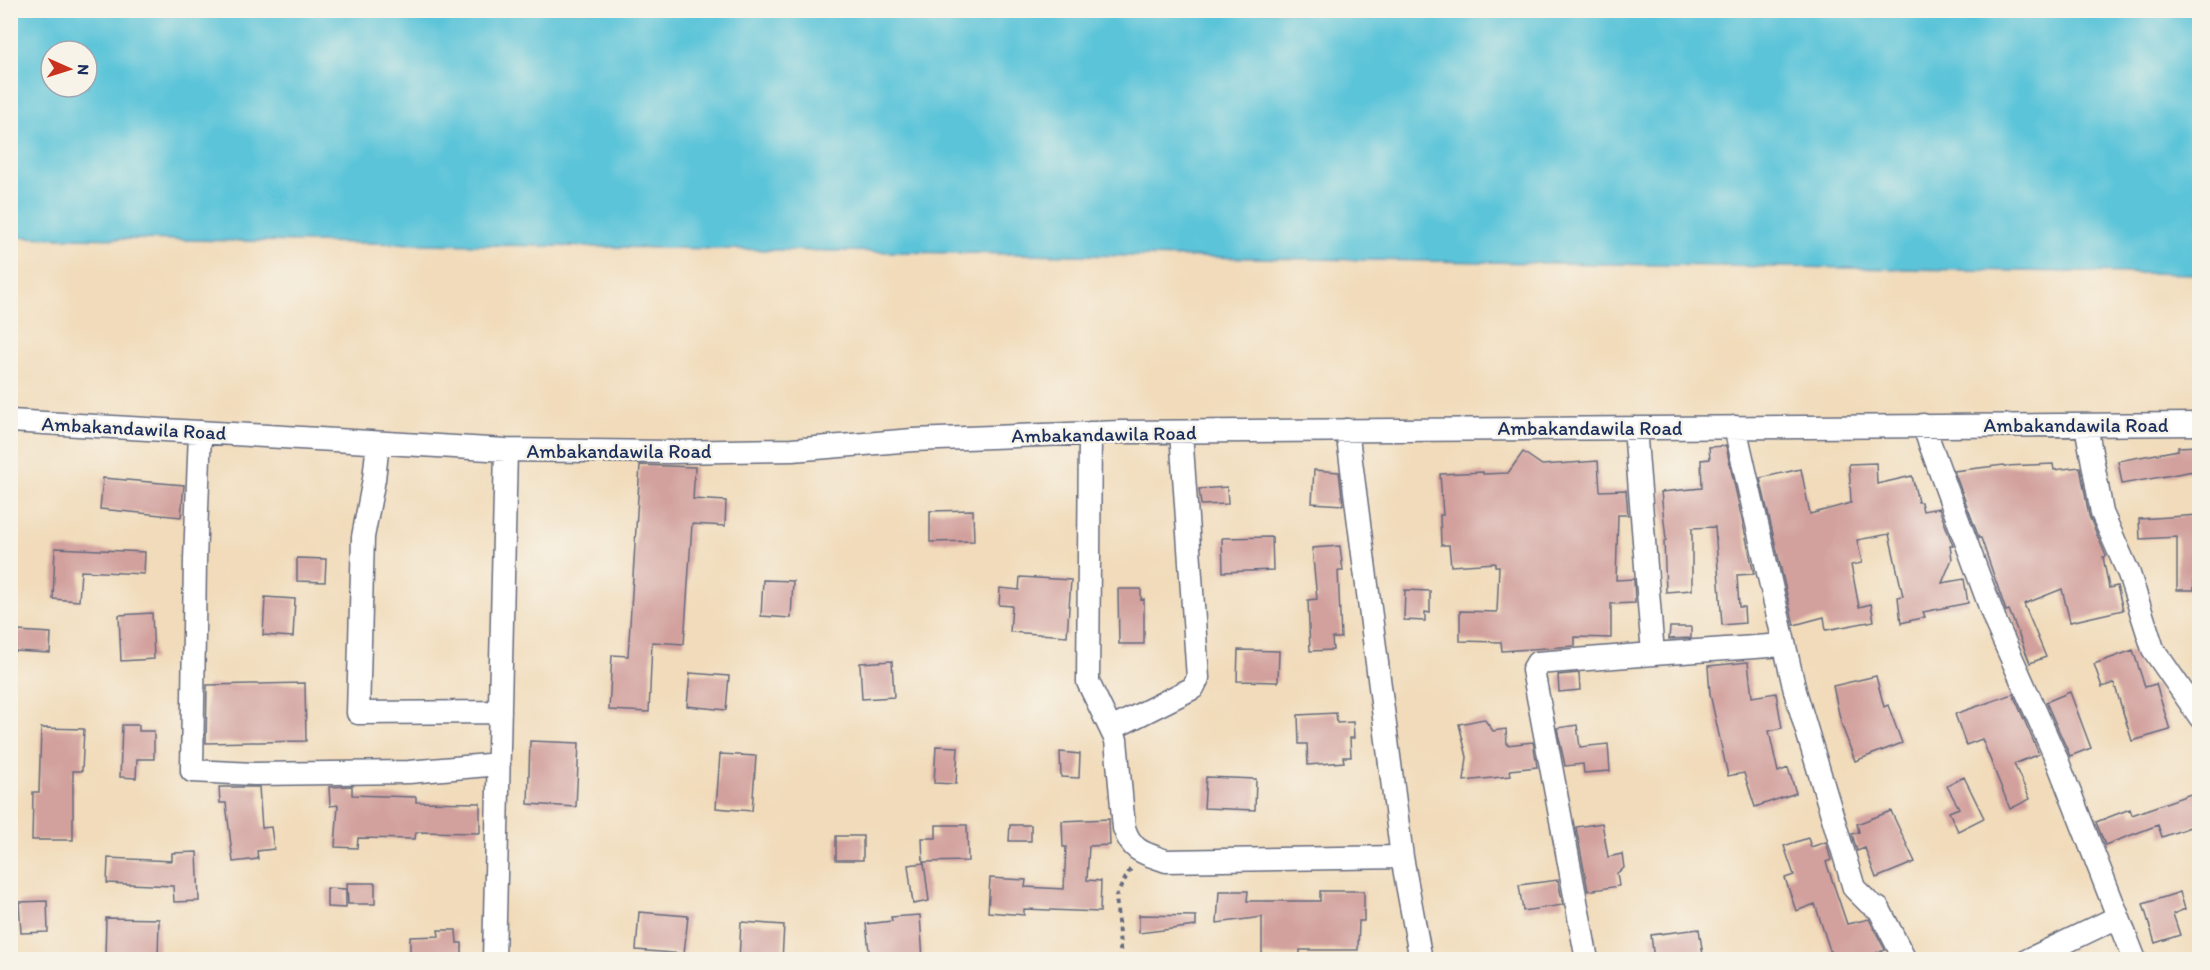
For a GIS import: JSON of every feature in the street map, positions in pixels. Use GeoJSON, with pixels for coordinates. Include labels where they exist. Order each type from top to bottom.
{"type":"FeatureCollection","features":[{"type":"Feature","properties":{"kind":"street","name":"Ambakandawila Road"},"geometry":{"type":"LineString","coordinates":[[10,421],[507,450],[669,452],[792,450],[913,440],[1181,432],[2199,424]]}},
{"type":"Feature","properties":{"kind":"street"},"geometry":{"type":"LineString","coordinates":[[1923,425],[1996,623],[2057,760],[2135,960]]}},
{"type":"Feature","properties":{"kind":"street"},"geometry":{"type":"LineString","coordinates":[[2086,425],[2102,513],[2128,574],[2152,649],[2199,717]]}},
{"type":"Feature","properties":{"kind":"street"},"geometry":{"type":"LineString","coordinates":[[1735,427],[1795,691],[1854,888],[1869,903],[1879,909],[1905,960]]}},
{"type":"Feature","properties":{"kind":"street"},"geometry":{"type":"LineString","coordinates":[[1635,428],[1653,654]]}},
{"type":"Feature","properties":{"kind":"street"},"geometry":{"type":"LineString","coordinates":[[1347,430],[1402,857],[1421,960]]}},
{"type":"Feature","properties":{"kind":"street"},"geometry":{"type":"LineString","coordinates":[[200,432],[192,771],[254,774],[409,772],[499,764]]}},
{"type":"Feature","properties":{"kind":"street"},"geometry":{"type":"LineString","coordinates":[[1111,729],[1193,688],[1198,678],[1181,432]]}},
{"type":"Feature","properties":{"kind":"street"},"geometry":{"type":"LineString","coordinates":[[1090,434],[1088,682],[1116,740],[1124,828],[1128,841],[1141,852],[1166,861],[1402,857]]}},
{"type":"Feature","properties":{"kind":"street"},"geometry":{"type":"LineString","coordinates":[[378,443],[374,480],[363,537],[358,713],[500,712]]}},
{"type":"Feature","properties":{"kind":"street"},"geometry":{"type":"LineString","coordinates":[[494,960],[507,450]]}},
{"type":"Feature","properties":{"kind":"street"},"geometry":{"type":"LineString","coordinates":[[1587,960],[1533,670],[1537,663],[1784,645]]}},
{"type":"Feature","properties":{"kind":"street"},"geometry":{"type":"LineString","coordinates":[[2028,960],[2118,917]]}},
{"type":"Feature","properties":{"kind":"path"},"geometry":{"type":"LineString","coordinates":[[1121,960],[1116,896],[1141,852]]}},
{"type":"Feature","properties":{"kind":"water"},"geometry":{"type":"Polygon","coordinates":[[[11,10],[2199,11],[2199,274],[11,237],[11,10]]]}},
{"type":"Feature","properties":{"kind":"building"},"geometry":{"type":"Polygon","coordinates":[[[1726,446],[1754,574],[1737,575],[1739,607],[1744,607],[1745,623],[1722,625],[1715,527],[1692,528],[1692,590],[1666,592],[1664,541],[1666,540],[1661,492],[1702,488],[1701,460],[1710,459],[1709,447],[1726,446]]]}},
{"type":"Feature","properties":{"kind":"building"},"geometry":{"type":"Polygon","coordinates":[[[2199,446],[2199,470],[2122,484],[2118,461],[2178,450],[2178,447],[2199,446]]]}},
{"type":"Feature","properties":{"kind":"building"},"geometry":{"type":"Polygon","coordinates":[[[1523,452],[1542,465],[1598,461],[1600,491],[1626,490],[1628,515],[1618,515],[1616,580],[1634,579],[1635,603],[1611,604],[1611,638],[1575,637],[1575,646],[1502,651],[1501,642],[1460,641],[1460,611],[1497,612],[1499,566],[1495,566],[1495,563],[1451,566],[1449,545],[1441,545],[1440,515],[1443,515],[1440,474],[1508,473],[1523,452]]]}},
{"type":"Feature","properties":{"kind":"building"},"geometry":{"type":"Polygon","coordinates":[[[1876,463],[1877,484],[1912,476],[1918,502],[1921,502],[1923,511],[1939,508],[1953,546],[1950,546],[1952,559],[1942,583],[1964,579],[1968,603],[1923,612],[1925,617],[1901,623],[1898,597],[1903,596],[1889,534],[1857,540],[1862,563],[1851,565],[1859,607],[1871,604],[1874,621],[1826,630],[1824,617],[1794,625],[1760,478],[1801,469],[1810,514],[1851,503],[1849,464],[1876,463]]]}},
{"type":"Feature","properties":{"kind":"building"},"geometry":{"type":"Polygon","coordinates":[[[2053,464],[2054,470],[2080,467],[2089,516],[2106,556],[2103,557],[2109,588],[2117,586],[2123,610],[2070,622],[2062,589],[2024,604],[2046,657],[2030,663],[2009,610],[2006,611],[1981,538],[1979,538],[1954,471],[2004,465],[2053,464]]]}},
{"type":"Feature","properties":{"kind":"building"},"geometry":{"type":"Polygon","coordinates":[[[640,465],[695,467],[693,499],[726,501],[725,526],[692,524],[684,644],[652,642],[649,712],[609,710],[612,655],[628,656],[640,465]]]}},
{"type":"Feature","properties":{"kind":"building"},"geometry":{"type":"Polygon","coordinates":[[[1314,470],[1339,472],[1343,505],[1312,503],[1314,470]]]}},
{"type":"Feature","properties":{"kind":"building"},"geometry":{"type":"Polygon","coordinates":[[[103,478],[184,485],[181,517],[100,509],[103,478]]]}},
{"type":"Feature","properties":{"kind":"building"},"geometry":{"type":"Polygon","coordinates":[[[1227,487],[1228,504],[1201,505],[1199,489],[1227,487]]]}},
{"type":"Feature","properties":{"kind":"building"},"geometry":{"type":"Polygon","coordinates":[[[973,510],[974,541],[930,542],[930,511],[973,510]]]}},
{"type":"Feature","properties":{"kind":"building"},"geometry":{"type":"Polygon","coordinates":[[[2199,515],[2199,576],[2194,576],[2194,590],[2177,590],[2177,537],[2140,539],[2139,519],[2199,515]]]}},
{"type":"Feature","properties":{"kind":"building"},"geometry":{"type":"Polygon","coordinates":[[[1272,537],[1273,570],[1223,572],[1222,538],[1272,537]]]}},
{"type":"Feature","properties":{"kind":"building"},"geometry":{"type":"Polygon","coordinates":[[[1340,546],[1343,571],[1338,571],[1341,638],[1332,638],[1333,650],[1310,651],[1308,600],[1317,599],[1312,548],[1340,546]]]}},
{"type":"Feature","properties":{"kind":"building"},"geometry":{"type":"Polygon","coordinates":[[[55,548],[145,552],[144,574],[81,571],[79,601],[53,599],[55,548]]]}},
{"type":"Feature","properties":{"kind":"building"},"geometry":{"type":"Polygon","coordinates":[[[297,558],[326,559],[325,582],[297,581],[297,558]]]}},
{"type":"Feature","properties":{"kind":"building"},"geometry":{"type":"Polygon","coordinates":[[[1020,577],[1071,580],[1067,636],[1010,632],[1012,606],[999,605],[1000,588],[1019,590],[1020,577]]]}},
{"type":"Feature","properties":{"kind":"building"},"geometry":{"type":"Polygon","coordinates":[[[763,580],[793,581],[791,618],[761,616],[763,580]]]}},
{"type":"Feature","properties":{"kind":"building"},"geometry":{"type":"Polygon","coordinates":[[[1118,589],[1141,589],[1141,600],[1144,599],[1144,644],[1119,644],[1118,589]]]}},
{"type":"Feature","properties":{"kind":"building"},"geometry":{"type":"Polygon","coordinates":[[[1405,590],[1430,591],[1430,613],[1425,612],[1425,621],[1404,620],[1405,590]]]}},
{"type":"Feature","properties":{"kind":"building"},"geometry":{"type":"Polygon","coordinates":[[[265,597],[295,599],[293,637],[263,635],[265,597]]]}},
{"type":"Feature","properties":{"kind":"building"},"geometry":{"type":"Polygon","coordinates":[[[152,613],[154,659],[121,661],[119,615],[152,613]]]}},
{"type":"Feature","properties":{"kind":"building"},"geometry":{"type":"Polygon","coordinates":[[[1670,627],[1691,627],[1691,638],[1669,639],[1670,627]]]}},
{"type":"Feature","properties":{"kind":"building"},"geometry":{"type":"Polygon","coordinates":[[[17,631],[51,633],[50,653],[15,651],[17,631]]]}},
{"type":"Feature","properties":{"kind":"building"},"geometry":{"type":"Polygon","coordinates":[[[1238,650],[1279,651],[1278,682],[1237,681],[1238,650]]]}},
{"type":"Feature","properties":{"kind":"building"},"geometry":{"type":"Polygon","coordinates":[[[2133,650],[2145,687],[2156,684],[2170,730],[2132,741],[2114,683],[2102,687],[2094,664],[2133,650]]]}},
{"type":"Feature","properties":{"kind":"building"},"geometry":{"type":"Polygon","coordinates":[[[892,661],[894,697],[862,699],[860,663],[892,661]]]}},
{"type":"Feature","properties":{"kind":"building"},"geometry":{"type":"Polygon","coordinates":[[[1748,662],[1752,697],[1776,693],[1782,728],[1769,731],[1778,772],[1788,768],[1796,793],[1755,807],[1744,773],[1728,776],[1710,694],[1708,666],[1748,662]]]}},
{"type":"Feature","properties":{"kind":"building"},"geometry":{"type":"Polygon","coordinates":[[[690,673],[729,676],[726,710],[687,706],[690,673]]]}},
{"type":"Feature","properties":{"kind":"building"},"geometry":{"type":"Polygon","coordinates":[[[1579,673],[1580,690],[1559,692],[1558,675],[1579,673]]]}},
{"type":"Feature","properties":{"kind":"building"},"geometry":{"type":"Polygon","coordinates":[[[1876,676],[1884,707],[1888,705],[1902,743],[1855,761],[1841,723],[1833,686],[1876,676]]]}},
{"type":"Feature","properties":{"kind":"building"},"geometry":{"type":"Polygon","coordinates":[[[305,683],[306,741],[206,743],[207,685],[305,683]]]}},
{"type":"Feature","properties":{"kind":"building"},"geometry":{"type":"Polygon","coordinates":[[[2070,692],[2091,748],[2070,756],[2046,702],[2070,692]]]}},
{"type":"Feature","properties":{"kind":"building"},"geometry":{"type":"Polygon","coordinates":[[[2013,694],[2039,754],[2014,764],[2030,799],[2010,809],[1982,739],[1966,745],[1955,714],[2013,694]]]}},
{"type":"Feature","properties":{"kind":"building"},"geometry":{"type":"Polygon","coordinates":[[[1336,713],[1337,723],[1353,722],[1354,738],[1350,738],[1351,757],[1343,757],[1344,762],[1308,765],[1307,744],[1299,744],[1298,715],[1336,713]]]}},
{"type":"Feature","properties":{"kind":"building"},"geometry":{"type":"Polygon","coordinates":[[[1484,719],[1493,731],[1506,729],[1507,745],[1533,742],[1537,767],[1510,770],[1511,776],[1464,781],[1467,757],[1459,724],[1484,719]]]}},
{"type":"Feature","properties":{"kind":"building"},"geometry":{"type":"Polygon","coordinates":[[[122,725],[139,725],[139,731],[154,731],[154,759],[137,759],[136,778],[120,777],[122,725]]]}},
{"type":"Feature","properties":{"kind":"building"},"geometry":{"type":"Polygon","coordinates":[[[1577,725],[1580,747],[1608,744],[1610,771],[1584,773],[1583,764],[1565,766],[1557,728],[1577,725]]]}},
{"type":"Feature","properties":{"kind":"building"},"geometry":{"type":"Polygon","coordinates":[[[41,728],[84,729],[82,771],[73,771],[73,840],[32,840],[33,792],[39,792],[41,728]]]}},
{"type":"Feature","properties":{"kind":"building"},"geometry":{"type":"Polygon","coordinates":[[[530,741],[579,743],[576,807],[528,804],[530,741]]]}},
{"type":"Feature","properties":{"kind":"building"},"geometry":{"type":"Polygon","coordinates":[[[936,746],[958,747],[956,784],[934,783],[936,746]]]}},
{"type":"Feature","properties":{"kind":"building"},"geometry":{"type":"Polygon","coordinates":[[[1060,752],[1080,754],[1079,778],[1061,777],[1060,752]]]}},
{"type":"Feature","properties":{"kind":"building"},"geometry":{"type":"Polygon","coordinates":[[[720,754],[756,756],[752,811],[716,808],[720,754]]]}},
{"type":"Feature","properties":{"kind":"building"},"geometry":{"type":"Polygon","coordinates":[[[1206,777],[1256,779],[1255,810],[1204,808],[1206,777]]]}},
{"type":"Feature","properties":{"kind":"building"},"geometry":{"type":"Polygon","coordinates":[[[1964,777],[1984,818],[1958,831],[1949,812],[1959,808],[1947,786],[1964,777]]]}},
{"type":"Feature","properties":{"kind":"building"},"geometry":{"type":"Polygon","coordinates":[[[352,786],[352,795],[416,797],[416,802],[480,803],[480,833],[416,832],[415,839],[358,838],[357,848],[335,847],[338,805],[330,806],[329,787],[352,786]]]}},
{"type":"Feature","properties":{"kind":"building"},"geometry":{"type":"Polygon","coordinates":[[[219,787],[259,787],[262,828],[271,827],[274,849],[257,851],[258,859],[233,862],[226,803],[220,803],[219,787]]]}},
{"type":"Feature","properties":{"kind":"building"},"geometry":{"type":"Polygon","coordinates":[[[2199,791],[2199,824],[2162,837],[2158,825],[2105,845],[2096,822],[2130,809],[2132,815],[2199,791]]]}},
{"type":"Feature","properties":{"kind":"building"},"geometry":{"type":"Polygon","coordinates":[[[1891,811],[1915,862],[1876,878],[1865,848],[1857,851],[1852,834],[1859,832],[1857,824],[1891,811]]]}},
{"type":"Feature","properties":{"kind":"building"},"geometry":{"type":"Polygon","coordinates":[[[1109,819],[1110,845],[1089,846],[1087,880],[1101,881],[1100,912],[1024,909],[1024,915],[988,912],[990,878],[1026,880],[1025,887],[1064,889],[1066,847],[1063,847],[1062,821],[1109,819]]]}},
{"type":"Feature","properties":{"kind":"building"},"geometry":{"type":"Polygon","coordinates":[[[1602,823],[1608,857],[1622,854],[1624,868],[1617,873],[1619,886],[1588,891],[1576,827],[1602,823]]]}},
{"type":"Feature","properties":{"kind":"building"},"geometry":{"type":"Polygon","coordinates":[[[936,825],[967,825],[968,861],[923,862],[922,838],[936,838],[936,825]]]}},
{"type":"Feature","properties":{"kind":"building"},"geometry":{"type":"Polygon","coordinates":[[[1010,825],[1031,825],[1031,841],[1009,841],[1010,825]]]}},
{"type":"Feature","properties":{"kind":"building"},"geometry":{"type":"Polygon","coordinates":[[[836,836],[863,836],[863,860],[836,860],[836,836]]]}},
{"type":"Feature","properties":{"kind":"building"},"geometry":{"type":"Polygon","coordinates":[[[1808,838],[1811,847],[1826,842],[1831,860],[1826,862],[1847,924],[1869,919],[1885,950],[1855,960],[1833,960],[1815,904],[1796,911],[1785,878],[1794,875],[1784,846],[1808,838]]]}},
{"type":"Feature","properties":{"kind":"building"},"geometry":{"type":"Polygon","coordinates":[[[197,852],[199,901],[174,902],[173,886],[107,883],[108,858],[172,861],[172,853],[197,852]]]}},
{"type":"Feature","properties":{"kind":"building"},"geometry":{"type":"Polygon","coordinates":[[[924,863],[929,901],[913,904],[908,865],[924,863]]]}},
{"type":"Feature","properties":{"kind":"building"},"geometry":{"type":"Polygon","coordinates":[[[1558,880],[1563,905],[1523,911],[1519,885],[1558,880]]]}},
{"type":"Feature","properties":{"kind":"building"},"geometry":{"type":"Polygon","coordinates":[[[347,883],[375,883],[375,904],[348,904],[347,883]]]}},
{"type":"Feature","properties":{"kind":"building"},"geometry":{"type":"Polygon","coordinates":[[[327,888],[346,889],[346,908],[327,907],[327,888]]]}},
{"type":"Feature","properties":{"kind":"building"},"geometry":{"type":"Polygon","coordinates":[[[1219,891],[1248,891],[1247,901],[1320,901],[1320,891],[1364,891],[1364,921],[1359,921],[1358,950],[1300,950],[1300,955],[1262,955],[1262,917],[1217,923],[1219,891]]]}},
{"type":"Feature","properties":{"kind":"building"},"geometry":{"type":"Polygon","coordinates":[[[2180,892],[2185,909],[2173,914],[2180,935],[2155,943],[2143,904],[2180,892]]]}},
{"type":"Feature","properties":{"kind":"building"},"geometry":{"type":"Polygon","coordinates":[[[47,901],[48,932],[21,933],[19,902],[47,901]]]}},
{"type":"Feature","properties":{"kind":"building"},"geometry":{"type":"Polygon","coordinates":[[[639,912],[688,916],[684,954],[636,950],[639,912]]]}},
{"type":"Feature","properties":{"kind":"building"},"geometry":{"type":"Polygon","coordinates":[[[920,915],[923,960],[870,960],[866,924],[892,921],[891,917],[920,915]]]}},
{"type":"Feature","properties":{"kind":"building"},"geometry":{"type":"Polygon","coordinates":[[[1139,915],[1196,916],[1196,926],[1139,933],[1139,915]]]}},
{"type":"Feature","properties":{"kind":"building"},"geometry":{"type":"Polygon","coordinates":[[[106,918],[159,919],[158,958],[105,957],[106,918]]]}},
{"type":"Feature","properties":{"kind":"building"},"geometry":{"type":"Polygon","coordinates":[[[741,922],[784,925],[782,960],[739,960],[741,922]]]}},
{"type":"Feature","properties":{"kind":"building"},"geometry":{"type":"Polygon","coordinates":[[[1699,929],[1703,955],[1654,960],[1651,935],[1699,929]]]}},
{"type":"Feature","properties":{"kind":"building"},"geometry":{"type":"Polygon","coordinates":[[[438,930],[456,930],[457,943],[462,943],[462,960],[410,960],[410,937],[439,936],[438,930]]]}}]}
